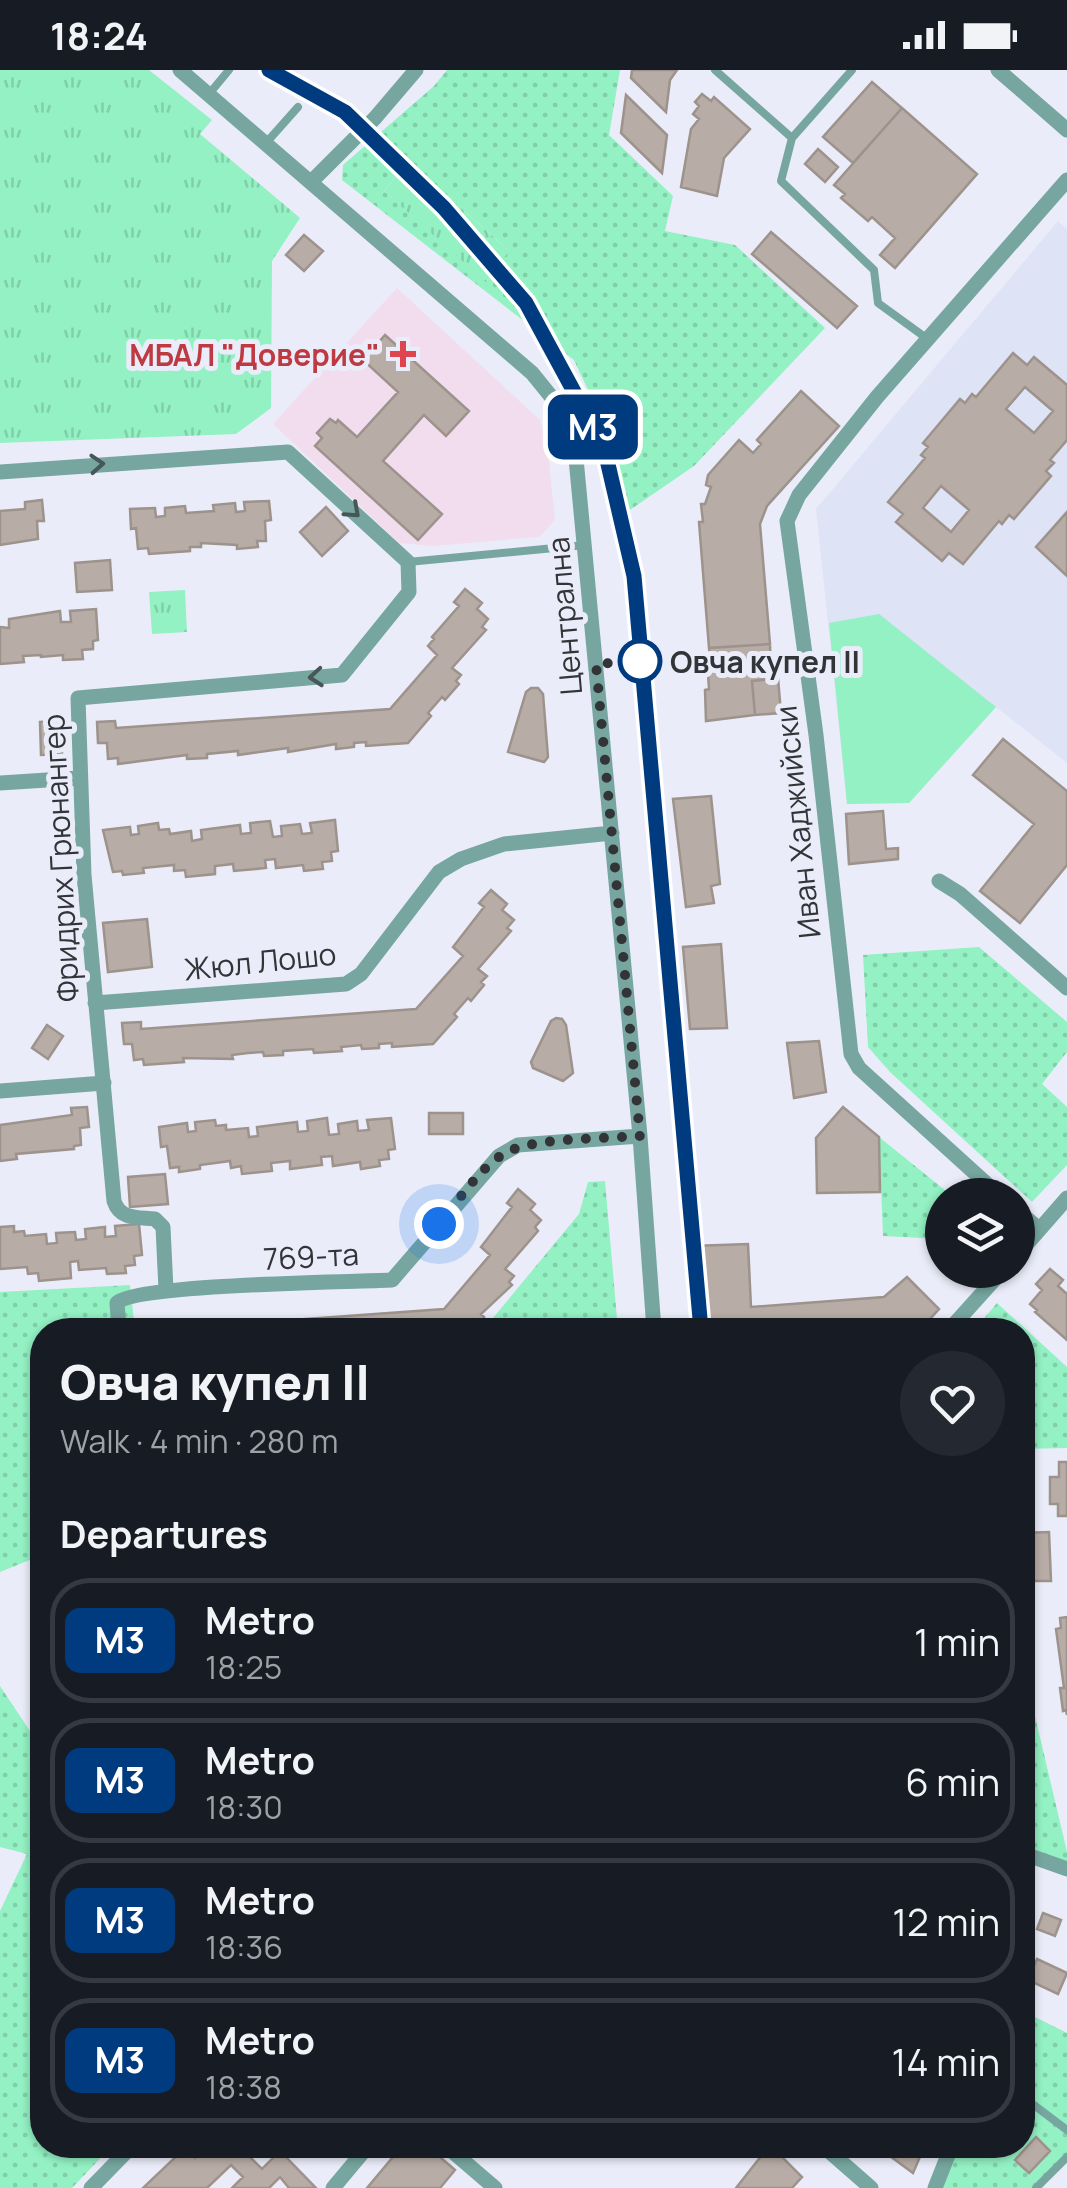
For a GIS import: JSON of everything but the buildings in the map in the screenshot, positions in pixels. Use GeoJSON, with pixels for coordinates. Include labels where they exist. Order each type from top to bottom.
{"type":"FeatureCollection","features":[{"type":"Feature","properties":{"kind":"street","name":"Централна"},"geometry":{"type":"LineString","coordinates":[[180,70],[532,374],[562,410],[575,448],[585,545],[653,1318]]}},
{"type":"Feature","properties":{"kind":"street"},"geometry":{"type":"LineString","coordinates":[[312,181],[376,118],[416,70]]}},
{"type":"Feature","properties":{"kind":"street"},"geometry":{"type":"LineString","coordinates":[[998,70],[1067,130]]}},
{"type":"Feature","properties":{"kind":"street","name":"Иван Хаджийски"},"geometry":{"type":"LineString","coordinates":[[981,1178],[859,1068],[851,1054],[816,735],[787,521],[799,495],[877,397],[1067,180]]}},
{"type":"Feature","properties":{"kind":"street"},"geometry":{"type":"LineString","coordinates":[[0,472],[288,452],[408,562]]}},
{"type":"Feature","properties":{"kind":"street","name":"Фридрих Грюнангер"},"geometry":{"type":"LineString","coordinates":[[166,1290],[163,1227],[156,1219],[124,1216],[117,1210],[95,1004],[78,778],[78,698],[342,675],[410,592],[408,562]]}},
{"type":"Feature","properties":{"kind":"street"},"geometry":{"type":"LineString","coordinates":[[0,782],[78,778]]}},
{"type":"Feature","properties":{"kind":"street","name":"Жюл Лошо"},"geometry":{"type":"LineString","coordinates":[[95,1004],[346,984],[361,974],[440,872],[461,859],[504,844],[612,834]]}},
{"type":"Feature","properties":{"kind":"street"},"geometry":{"type":"LineString","coordinates":[[940,881],[964,889],[1048,960],[1067,988]]}},
{"type":"Feature","properties":{"kind":"street"},"geometry":{"type":"LineString","coordinates":[[0,1091],[104,1082]]}},
{"type":"Feature","properties":{"kind":"street","name":"769-та"},"geometry":{"type":"LineString","coordinates":[[119,1318],[119,1298],[166,1290],[392,1280],[499,1156],[518,1146],[640,1136]]}},
{"type":"Feature","properties":{"kind":"street"},"geometry":{"type":"LineString","coordinates":[[1035,1235],[1067,1198]]}},
{"type":"Feature","properties":{"kind":"street"},"geometry":{"type":"LineString","coordinates":[[1035,1225],[1040,1229]]}},
{"type":"Feature","properties":{"kind":"street"},"geometry":{"type":"LineString","coordinates":[[960,1318],[987,1288]]}},
{"type":"Feature","properties":{"kind":"street"},"geometry":{"type":"LineString","coordinates":[[1035,1858],[1067,1869]]}},
{"type":"Feature","properties":{"kind":"street"},"geometry":{"type":"LineString","coordinates":[[91,2188],[120,2158]]}},
{"type":"Feature","properties":{"kind":"street"},"geometry":{"type":"LineString","coordinates":[[333,2188],[357,2158]]}},
{"type":"Feature","properties":{"kind":"street"},"geometry":{"type":"LineString","coordinates":[[461,2158],[495,2188]]}},
{"type":"Feature","properties":{"kind":"street"},"geometry":{"type":"LineString","coordinates":[[837,2158],[871,2188]]}},
{"type":"Feature","properties":{"kind":"street"},"geometry":{"type":"LineString","coordinates":[[935,2188],[947,2158]]}},
{"type":"Feature","properties":{"kind":"lane"},"geometry":{"type":"LineString","coordinates":[[208,94],[229,70]]}},
{"type":"Feature","properties":{"kind":"lane"},"geometry":{"type":"LineString","coordinates":[[716,70],[792,138]]}},
{"type":"Feature","properties":{"kind":"lane"},"geometry":{"type":"LineString","coordinates":[[852,70],[792,138],[780,181],[874,270],[878,303],[929,340]]}},
{"type":"Feature","properties":{"kind":"lane"},"geometry":{"type":"LineString","coordinates":[[266,143],[298,107]]}},
{"type":"Feature","properties":{"kind":"lane"},"geometry":{"type":"LineString","coordinates":[[408,562],[585,545]]}},
{"type":"Feature","properties":{"kind":"lane"},"geometry":{"type":"LineString","coordinates":[[1035,2106],[1067,2130]]}},
{"type":"Feature","properties":{"kind":"lane"},"geometry":{"type":"LineString","coordinates":[[1036,2188],[1067,2158]]}},
{"type":"Feature","properties":{"kind":"shaded area"},"geometry":{"type":"Polygon","coordinates":[[[1058,221],[1067,229],[1067,763],[996,707],[909,803],[847,804],[816,509],[1058,221]]]}},
{"type":"Feature","properties":{"kind":"shaded area","name":"МБАЛ \"Доверие\""},"geometry":{"type":"Polygon","coordinates":[[[397,288],[540,420],[548,452],[555,520],[539,537],[432,546],[399,543],[273,424],[397,288]]]}},
{"type":"Feature","properties":{"kind":"green space"},"geometry":{"type":"Polygon","coordinates":[[[0,70],[149,70],[212,120],[200,134],[300,218],[272,261],[271,408],[236,434],[0,443],[0,70]]]}},
{"type":"Feature","properties":{"kind":"green space"},"geometry":{"type":"Polygon","coordinates":[[[447,70],[620,70],[609,135],[673,196],[665,231],[735,245],[825,328],[694,466],[624,514],[610,437],[574,360],[342,180],[343,165],[434,86],[447,70]],[[409,161],[384,191],[487,281],[508,250],[409,161]]]}},
{"type":"Feature","properties":{"kind":"green space"},"geometry":{"type":"Polygon","coordinates":[[[409,161],[509,251],[486,282],[384,191],[409,161]]]}},
{"type":"Feature","properties":{"kind":"green space"},"geometry":{"type":"Polygon","coordinates":[[[185,590],[187,632],[152,634],[149,592],[185,590]]]}},
{"type":"Feature","properties":{"kind":"green space"},"geometry":{"type":"Polygon","coordinates":[[[879,614],[996,707],[909,803],[847,804],[829,623],[879,614]]]}},
{"type":"Feature","properties":{"kind":"green space"},"geometry":{"type":"Polygon","coordinates":[[[979,947],[1067,1022],[1067,1052],[1042,1084],[1067,1107],[1067,1165],[1035,1199],[1035,1178],[1006,1178],[868,1047],[863,955],[979,947]]]}},
{"type":"Feature","properties":{"kind":"green space"},"geometry":{"type":"Polygon","coordinates":[[[879,1137],[930,1178],[925,1178],[925,1238],[883,1236],[879,1137]]]}},
{"type":"Feature","properties":{"kind":"green space"},"geometry":{"type":"Polygon","coordinates":[[[605,1181],[617,1318],[493,1318],[579,1214],[588,1182],[605,1181]]]}},
{"type":"Feature","properties":{"kind":"green space"},"geometry":{"type":"Polygon","coordinates":[[[130,1285],[134,1318],[30,1318],[30,1560],[0,1572],[0,1292],[130,1285]]]}},
{"type":"Feature","properties":{"kind":"green space"},"geometry":{"type":"Polygon","coordinates":[[[997,1303],[1013,1318],[984,1318],[997,1303]]]}},
{"type":"Feature","properties":{"kind":"green space"},"geometry":{"type":"Polygon","coordinates":[[[1035,1338],[1067,1367],[1067,1448],[1035,1449],[1035,1338]]]}},
{"type":"Feature","properties":{"kind":"green space"},"geometry":{"type":"Polygon","coordinates":[[[0,1686],[30,1731],[30,2158],[101,2158],[72,2188],[0,2188],[0,1911],[27,1854],[0,1847],[0,1686]]]}},
{"type":"Feature","properties":{"kind":"green space"},"geometry":{"type":"Polygon","coordinates":[[[1035,1716],[1067,1852],[1067,1869],[1035,1857],[1035,1716]]]}},
{"type":"Feature","properties":{"kind":"green space"},"geometry":{"type":"Polygon","coordinates":[[[1035,2017],[1067,2033],[1067,2159],[1035,2188],[935,2188],[947,2158],[1035,2158],[1035,2017]]]}},
{"type":"Feature","properties":{"kind":"metro line","name":"M3"},"geometry":{"type":"LineString","coordinates":[[269,70],[345,112],[444,208],[526,303],[604,447],[634,576],[685,1122],[698,1318]]}},
{"type":"Feature","properties":{"kind":"place","name":"МБАЛ \"Доверие\""},"geometry":{"type":"Point","coordinates":[403,354]}},
{"type":"Feature","properties":{"kind":"place","name":"Овча купел II"},"geometry":{"type":"Point","coordinates":[640,661]}},
{"type":"Feature","properties":{"kind":"route"},"geometry":{"type":"LineString","coordinates":[[439,1224],[499,1156],[518,1146],[640,1136],[596,664],[640,661]]}}]}
